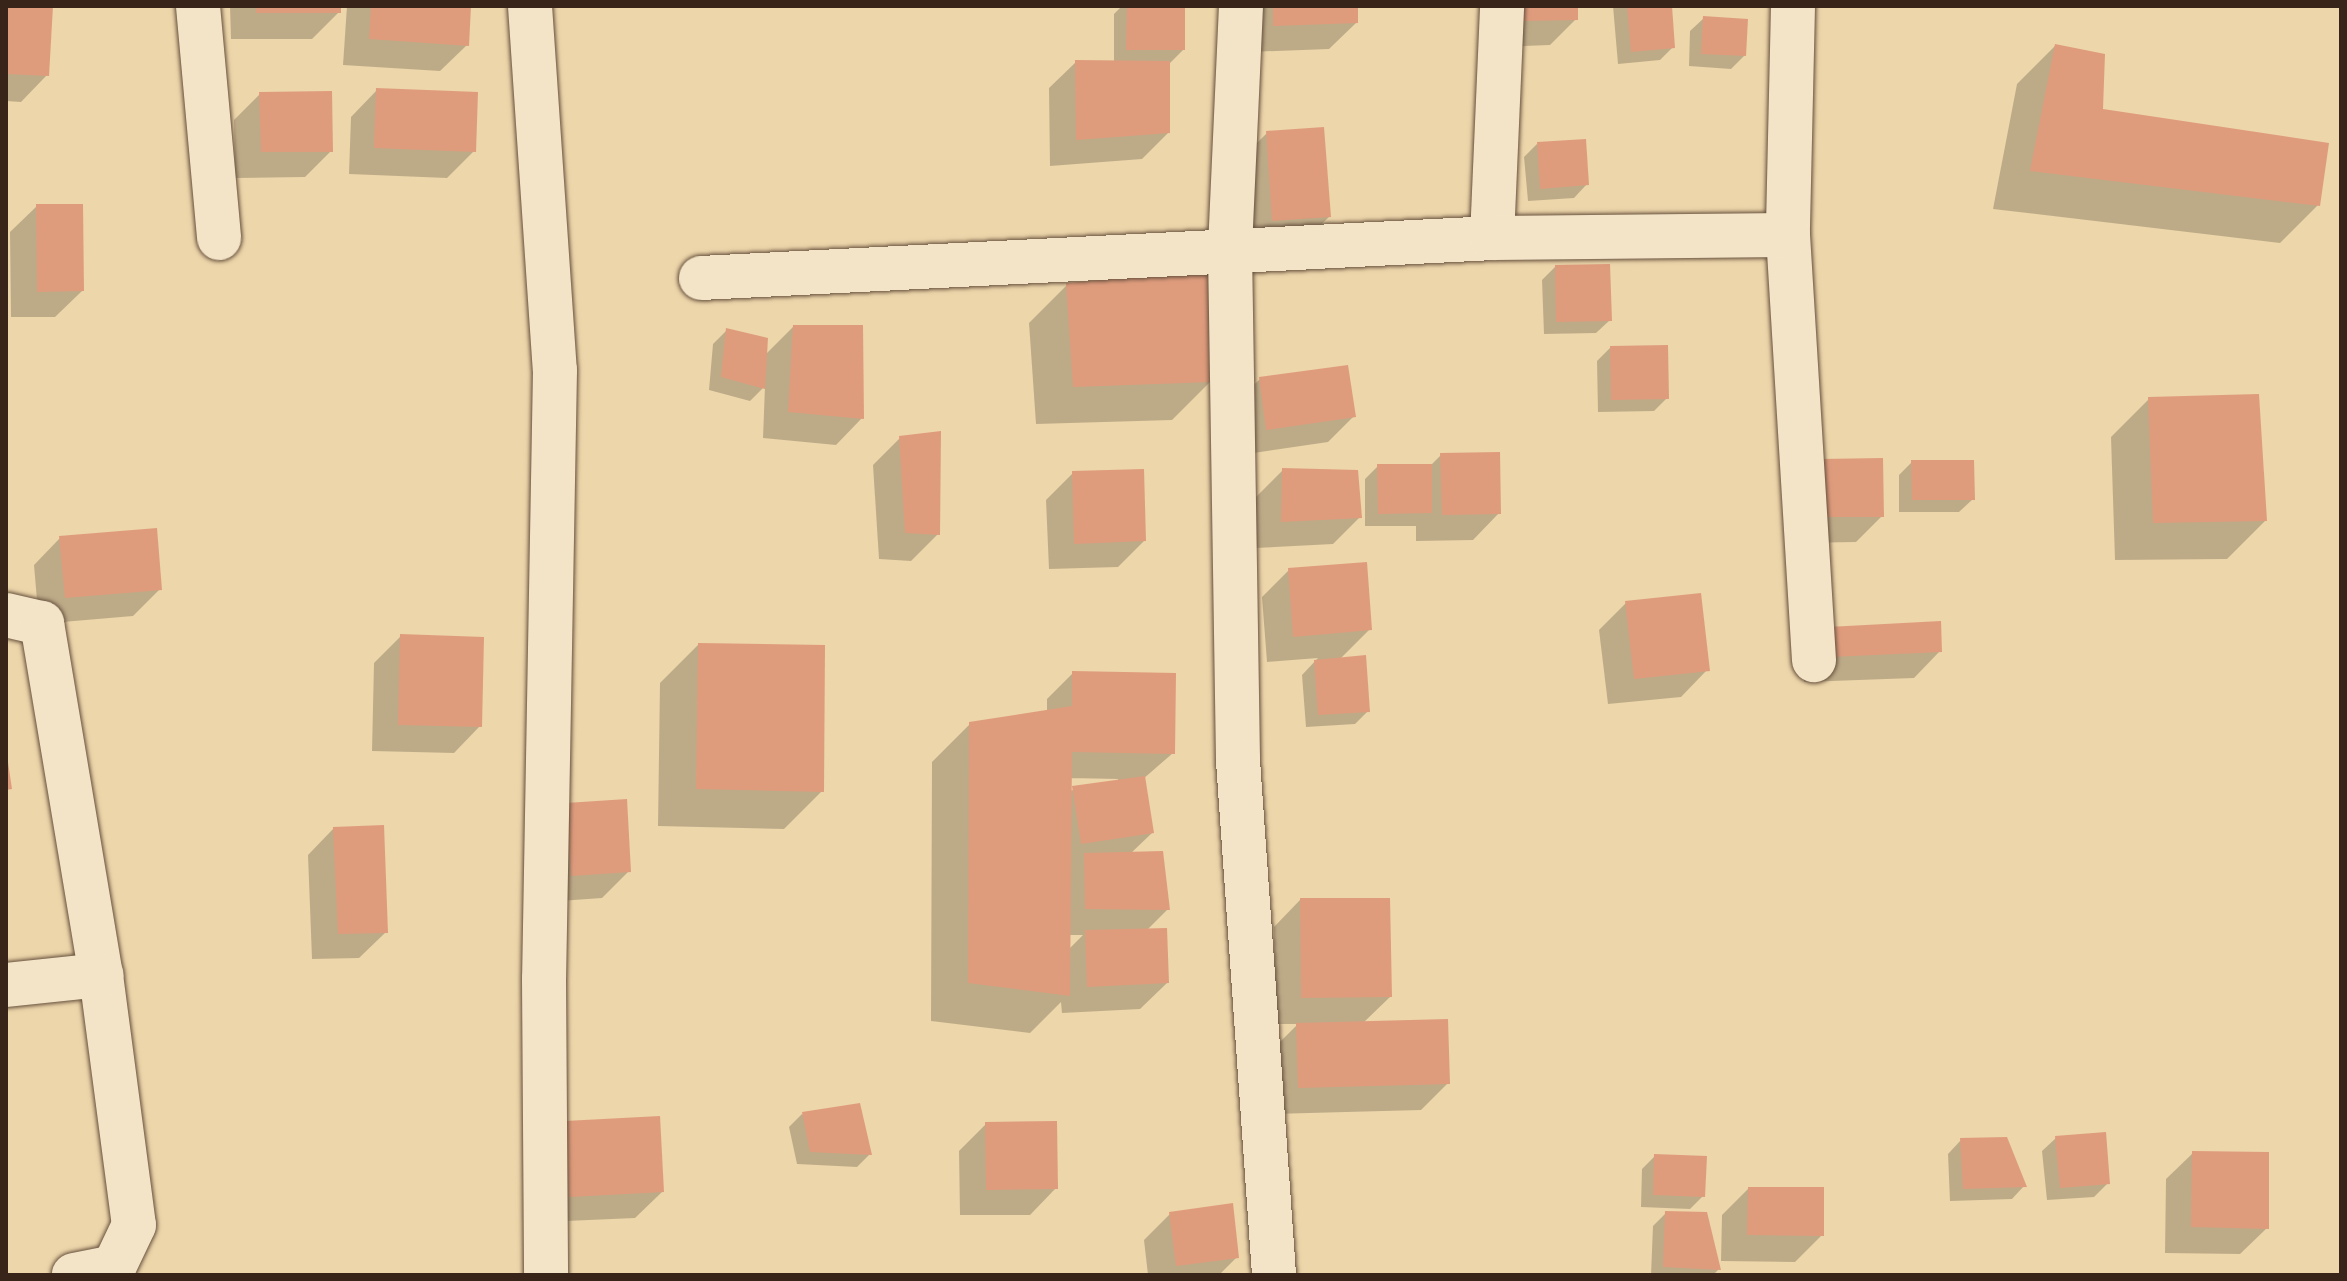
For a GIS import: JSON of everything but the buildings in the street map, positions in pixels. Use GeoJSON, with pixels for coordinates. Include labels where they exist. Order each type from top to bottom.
{"type":"FeatureCollection","features":[{"type":"Feature","properties":{"kind":"street"},"geometry":{"type":"LineString","coordinates":[[198,6],[219,238]]}},
{"type":"Feature","properties":{"kind":"street"},"geometry":{"type":"LineString","coordinates":[[530,6],[555,370],[544,979],[546,1275]]}},
{"type":"Feature","properties":{"kind":"street"},"geometry":{"type":"LineString","coordinates":[[1241,6],[1230,250],[1238,761],[1274,1275]]}},
{"type":"Feature","properties":{"kind":"street"},"geometry":{"type":"LineString","coordinates":[[1492,238],[1502,6]]}},
{"type":"Feature","properties":{"kind":"street"},"geometry":{"type":"LineString","coordinates":[[1793,6],[1788,235],[1814,660]]}},
{"type":"Feature","properties":{"kind":"street"},"geometry":{"type":"LineString","coordinates":[[701,278],[1492,238],[1788,235]]}},
{"type":"Feature","properties":{"kind":"street"},"geometry":{"type":"LineString","coordinates":[[6,615],[42,623],[101,975],[134,1225],[114,1267],[74,1275]]}},
{"type":"Feature","properties":{"kind":"street"},"geometry":{"type":"LineString","coordinates":[[6,985],[101,975]]}}]}
